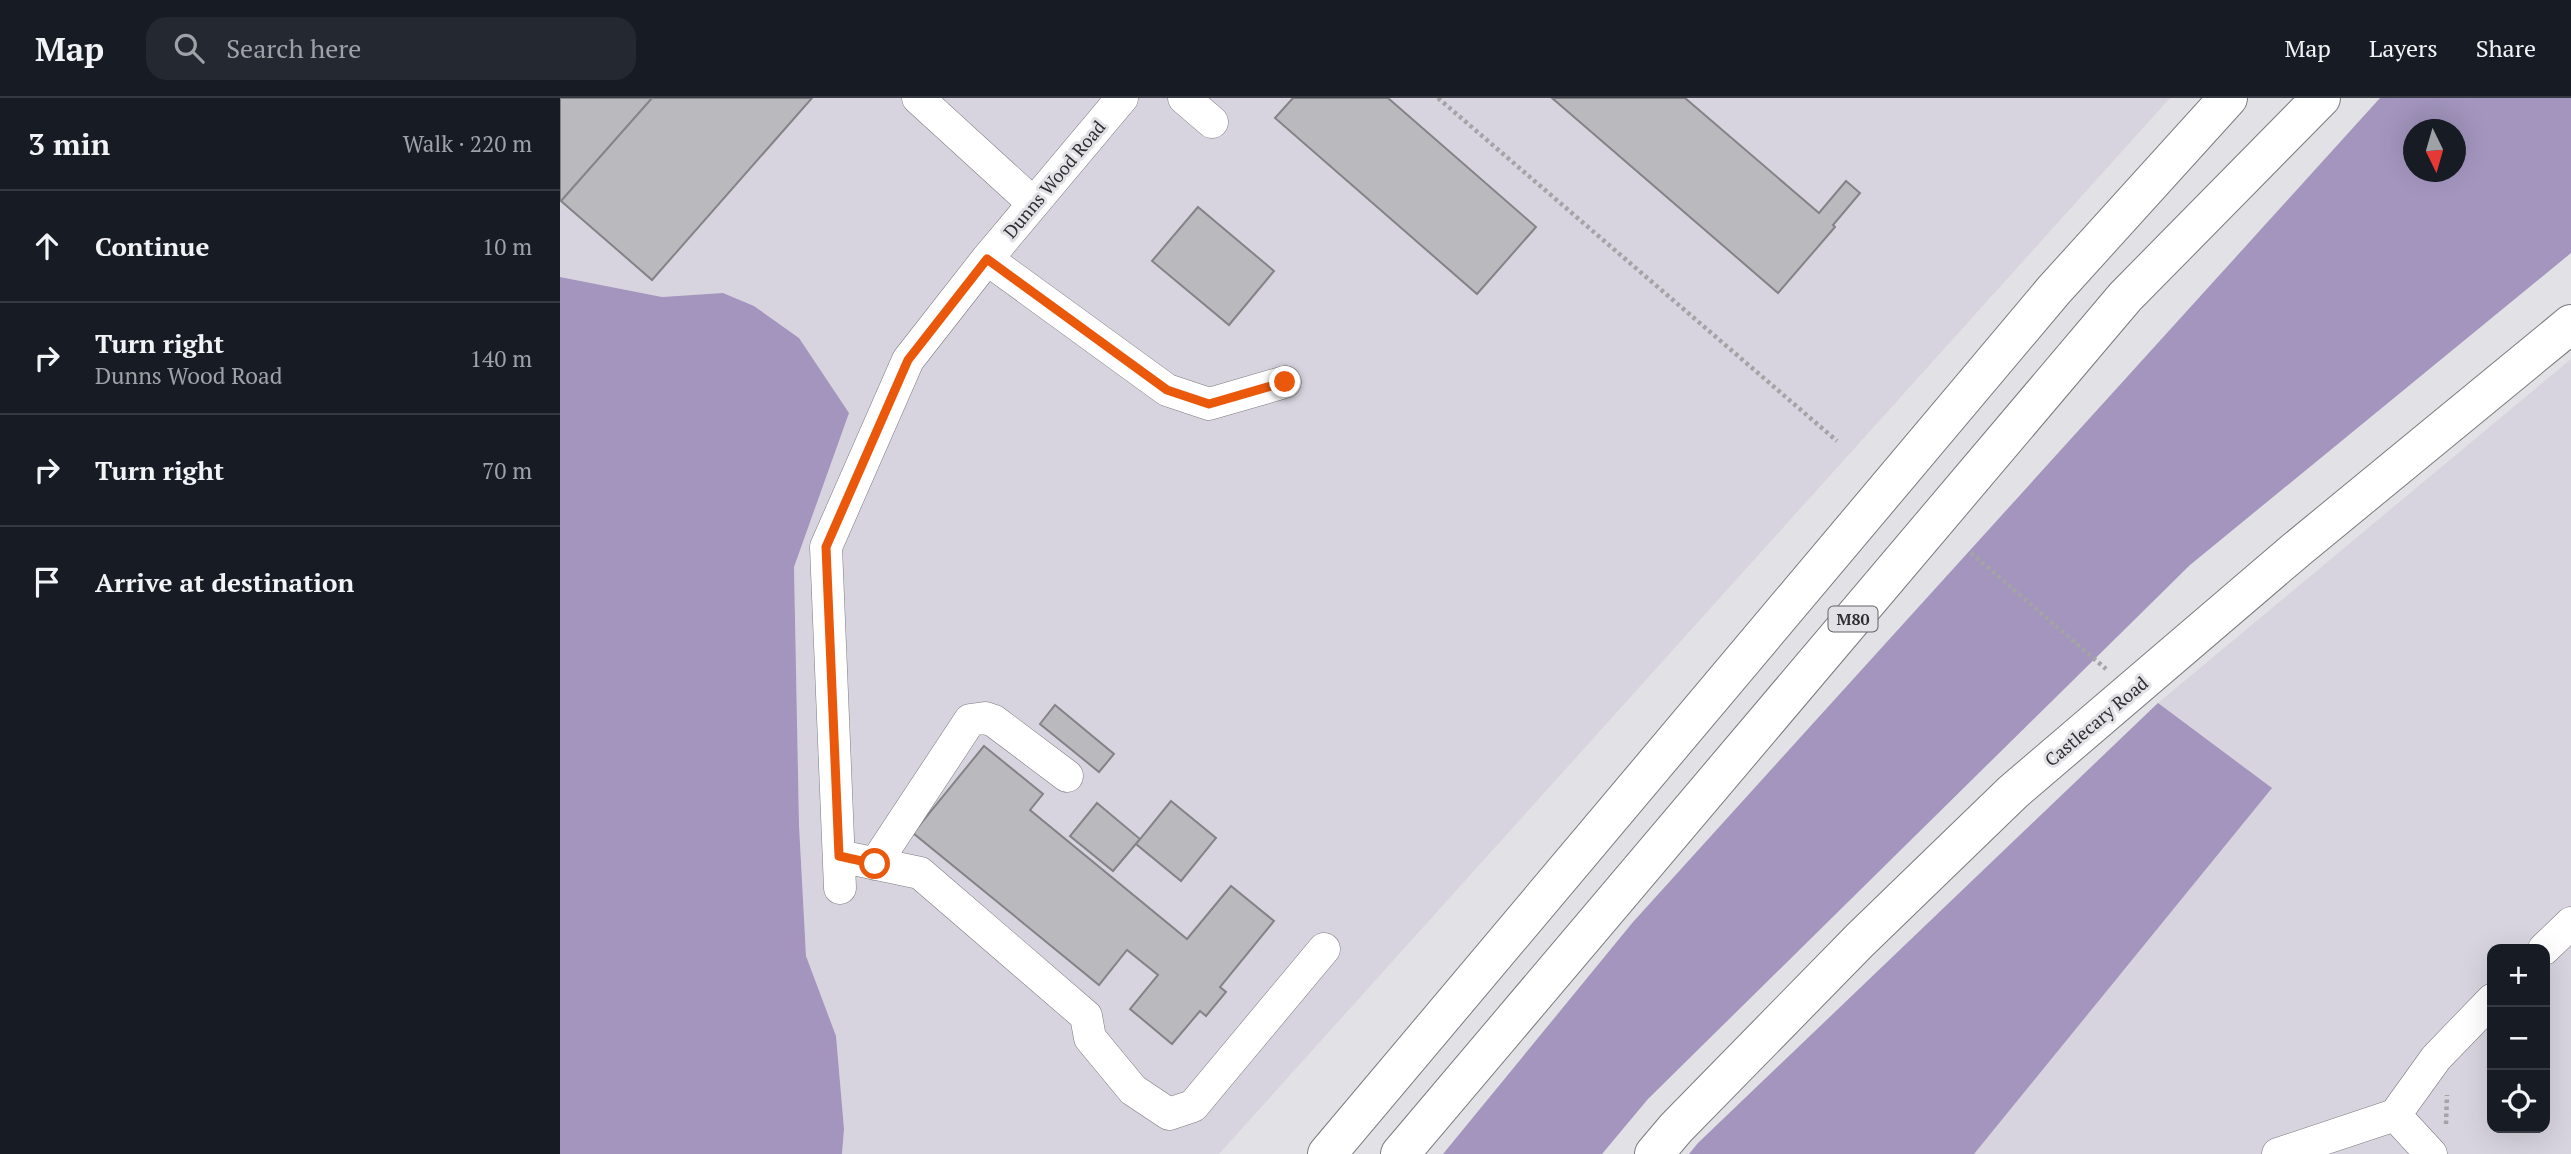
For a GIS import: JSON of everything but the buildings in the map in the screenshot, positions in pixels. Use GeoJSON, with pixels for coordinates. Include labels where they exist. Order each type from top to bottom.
{"type":"FeatureCollection","features":[{"type":"Feature","properties":{"kind":"main road"},"geometry":{"type":"LineString","coordinates":[[1326,1154],[2054,290],[2228,98]]}},
{"type":"Feature","properties":{"kind":"main road","name":"M80"},"geometry":{"type":"LineString","coordinates":[[1400,1154],[2125,297],[2321,98]]}},
{"type":"Feature","properties":{"kind":"main road","name":"Castlecary Road"},"geometry":{"type":"LineString","coordinates":[[1654,1154],[1676,1128],[1792,1010],[2013,792],[2296,550],[2571,324]]}},
{"type":"Feature","properties":{"kind":"street"},"geometry":{"type":"LineString","coordinates":[[918,98],[1033,203]]}},
{"type":"Feature","properties":{"kind":"street"},"geometry":{"type":"LineString","coordinates":[[1184,98],[1212,122]]}},
{"type":"Feature","properties":{"kind":"street","name":"Dunns Wood Road"},"geometry":{"type":"LineString","coordinates":[[840,888],[826,547],[908,360],[1119,99]]}},
{"type":"Feature","properties":{"kind":"street"},"geometry":{"type":"LineString","coordinates":[[987,259],[1167,390],[1209,404],[1285,382]]}},
{"type":"Feature","properties":{"kind":"street"},"geometry":{"type":"LineString","coordinates":[[875,864],[970,720],[994,721],[1067,776]]}},
{"type":"Feature","properties":{"kind":"street"},"geometry":{"type":"LineString","coordinates":[[839,856],[920,873],[1086,1016],[1090,1038],[1133,1090],[1168,1114],[1193,1107],[1324,949]]}},
{"type":"Feature","properties":{"kind":"street"},"geometry":{"type":"LineString","coordinates":[[2548,944],[2571,923]]}},
{"type":"Feature","properties":{"kind":"street"},"geometry":{"type":"LineString","coordinates":[[2278,1154],[2395,1115],[2436,1058],[2487,1005]]}},
{"type":"Feature","properties":{"kind":"street"},"geometry":{"type":"LineString","coordinates":[[2395,1115],[2438,1141]]}},
{"type":"Feature","properties":{"kind":"path"},"geometry":{"type":"LineString","coordinates":[[1437,98],[1837,441]]}},
{"type":"Feature","properties":{"kind":"path"},"geometry":{"type":"LineString","coordinates":[[1971,553],[2132,691]]}},
{"type":"Feature","properties":{"kind":"path"},"geometry":{"type":"LineString","coordinates":[[2438,1141],[2447,1091]]}},
{"type":"Feature","properties":{"kind":"shaded area"},"geometry":{"type":"Polygon","coordinates":[[[560,98],[2170,98],[1219,1154],[842,1154],[844,1129],[836,1036],[806,956],[799,825],[794,567],[849,413],[799,338],[754,306],[723,293],[662,297],[560,277],[560,98]]]}},
{"type":"Feature","properties":{"kind":"shaded area"},"geometry":{"type":"Polygon","coordinates":[[[2380,98],[2571,98],[2571,253],[2190,565],[1648,1099],[1602,1154],[1443,1154],[1633,922],[2380,98]]]}},
{"type":"Feature","properties":{"kind":"shaded area"},"geometry":{"type":"Polygon","coordinates":[[[560,277],[662,297],[723,293],[754,306],[799,338],[849,413],[794,567],[799,825],[806,956],[836,1036],[844,1129],[842,1154],[560,1154],[560,277]]]}},
{"type":"Feature","properties":{"kind":"shaded area"},"geometry":{"type":"Polygon","coordinates":[[[2571,359],[2571,1154],[1689,1154],[2158,703],[2571,359]]]}},
{"type":"Feature","properties":{"kind":"shaded area"},"geometry":{"type":"Polygon","coordinates":[[[2158,703],[2272,788],[1974,1154],[1689,1154],[1698,1143],[2158,703]]]}},
{"type":"Feature","properties":{"kind":"route"},"geometry":{"type":"LineString","coordinates":[[875,864],[839,856],[826,547],[908,360],[987,259],[1167,390],[1209,404],[1285,382]]}}]}
